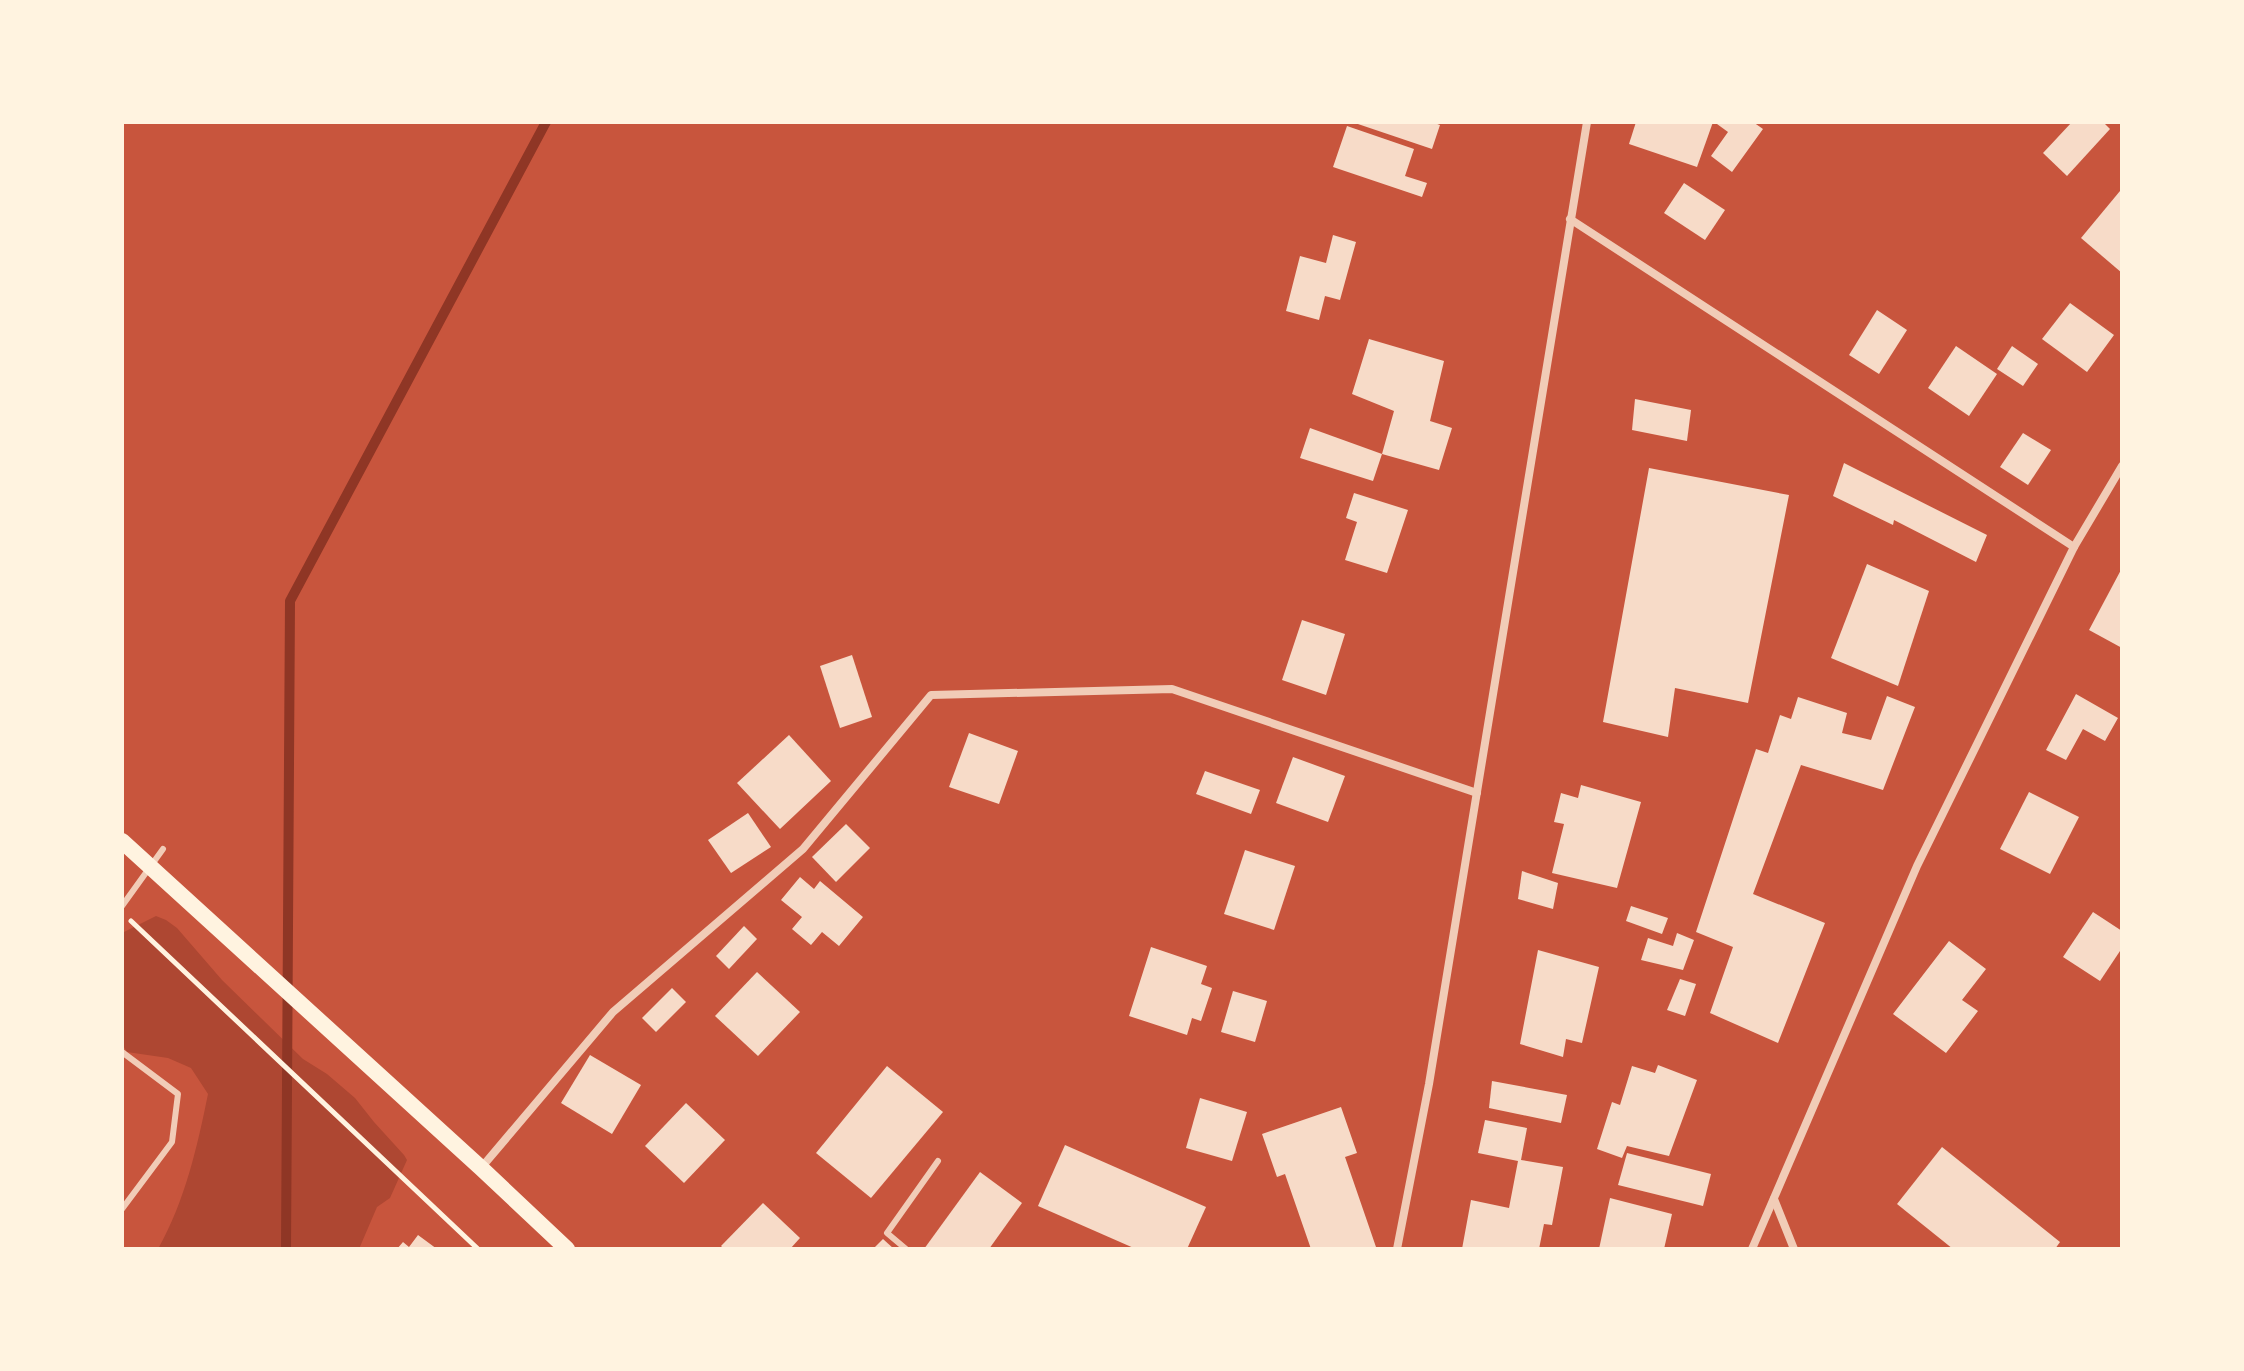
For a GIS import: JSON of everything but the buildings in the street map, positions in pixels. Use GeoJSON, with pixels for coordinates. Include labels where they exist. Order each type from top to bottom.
{"type":"FeatureCollection","features":[{"type":"Feature","properties":{"kind":"main road"},"geometry":{"type":"LineString","coordinates":[[122,841],[567,1249]]}},
{"type":"Feature","properties":{"kind":"street"},"geometry":{"type":"LineString","coordinates":[[1397,1249],[1429,1084],[1587,122]]}},
{"type":"Feature","properties":{"kind":"street"},"geometry":{"type":"LineString","coordinates":[[1570,219],[2074,547]]}},
{"type":"Feature","properties":{"kind":"street"},"geometry":{"type":"LineString","coordinates":[[1752,1249],[1917,866],[2074,547],[2122,466]]}},
{"type":"Feature","properties":{"kind":"street"},"geometry":{"type":"LineString","coordinates":[[481,1168],[613,1012],[803,849],[931,695],[1172,689],[1477,793]]}},
{"type":"Feature","properties":{"kind":"street"},"geometry":{"type":"LineString","coordinates":[[1774,1199],[1794,1249]]}},
{"type":"Feature","properties":{"kind":"lane"},"geometry":{"type":"LineString","coordinates":[[122,906],[163,849]]}},
{"type":"Feature","properties":{"kind":"lane"},"geometry":{"type":"LineString","coordinates":[[122,1052],[178,1094],[172,1142],[122,1209]]}},
{"type":"Feature","properties":{"kind":"lane"},"geometry":{"type":"LineString","coordinates":[[906,1249],[887,1233],[938,1161]]}},
{"type":"Feature","properties":{"kind":"path"},"geometry":{"type":"LineString","coordinates":[[122,912],[478,1249]]}},
{"type":"Feature","properties":{"kind":"shaded area"},"geometry":{"type":"Polygon","coordinates":[[[156,916],[177,928],[222,980],[303,1059],[327,1074],[355,1098],[404,1155],[407,1160],[390,1198],[377,1207],[359,1249],[158,1249],[183,1193],[208,1094],[191,1068],[168,1058],[127,1052],[122,1044],[122,933],[156,916]]]}},
{"type":"Feature","properties":{"kind":"waterway"},"geometry":{"type":"LineString","coordinates":[[286,1249],[290,601],[546,122]]}}]}
